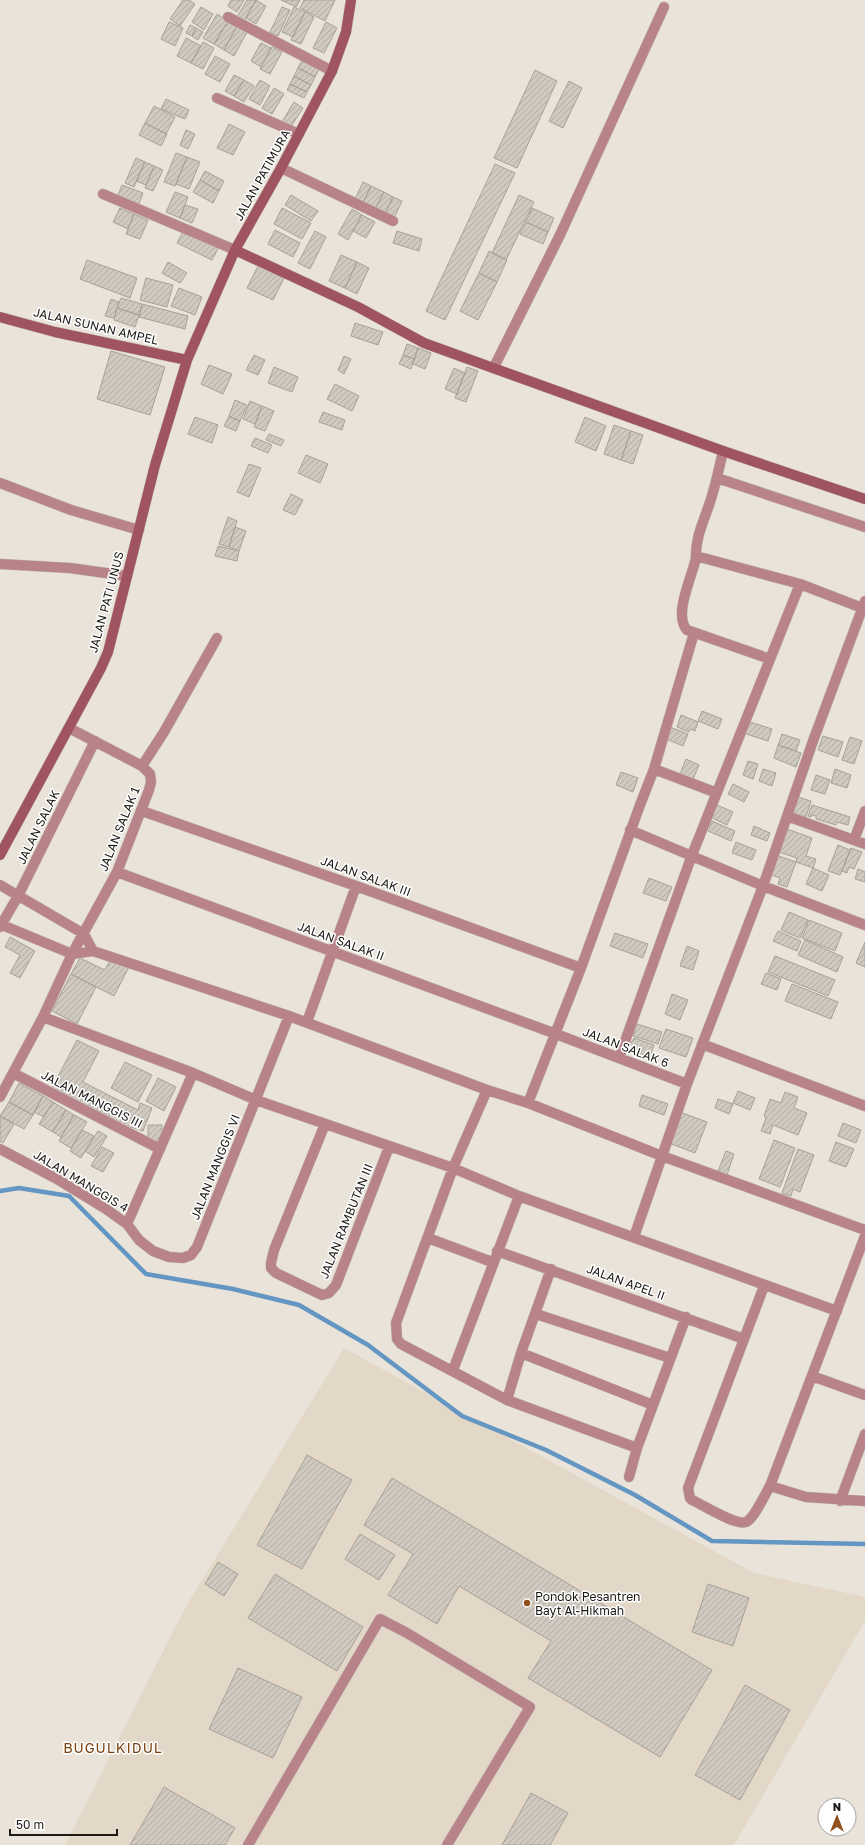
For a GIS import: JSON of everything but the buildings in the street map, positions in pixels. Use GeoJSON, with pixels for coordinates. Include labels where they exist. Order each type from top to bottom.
{"type":"FeatureCollection","features":[{"type":"Feature","properties":{"kind":"main road","name":"JALAN PATIMURA"},"geometry":{"type":"LineString","coordinates":[[187,360],[235,250],[281,168],[332,71],[346,32],[352,0]]}},
{"type":"Feature","properties":{"kind":"main road"},"geometry":{"type":"LineString","coordinates":[[235,250],[358,306],[424,343],[724,451],[865,499]]}},
{"type":"Feature","properties":{"kind":"main road","name":"JALAN SUNAN AMPEL"},"geometry":{"type":"LineString","coordinates":[[0,317],[55,332],[187,360]]}},
{"type":"Feature","properties":{"kind":"main road","name":"JALAN PATI UNUS"},"geometry":{"type":"LineString","coordinates":[[0,856],[73,730],[108,652],[155,465],[187,360]]}},
{"type":"Feature","properties":{"kind":"street"},"geometry":{"type":"LineString","coordinates":[[494,367],[560,235],[664,7]]}},
{"type":"Feature","properties":{"kind":"street"},"geometry":{"type":"LineString","coordinates":[[228,16],[332,71]]}},
{"type":"Feature","properties":{"kind":"street"},"geometry":{"type":"LineString","coordinates":[[217,98],[299,134]]}},
{"type":"Feature","properties":{"kind":"street"},"geometry":{"type":"LineString","coordinates":[[281,168],[393,221]]}},
{"type":"Feature","properties":{"kind":"street"},"geometry":{"type":"LineString","coordinates":[[103,194],[235,250]]}},
{"type":"Feature","properties":{"kind":"street"},"geometry":{"type":"LineString","coordinates":[[724,451],[717,478],[698,536],[695,551],[696,556],[681,614],[684,627],[694,633],[770,659]]}},
{"type":"Feature","properties":{"kind":"street"},"geometry":{"type":"LineString","coordinates":[[717,478],[865,526]]}},
{"type":"Feature","properties":{"kind":"street"},"geometry":{"type":"LineString","coordinates":[[0,483],[71,510],[139,530]]}},
{"type":"Feature","properties":{"kind":"street"},"geometry":{"type":"LineString","coordinates":[[634,1237],[687,1084],[763,886],[813,740],[864,606],[800,584],[696,556]]}},
{"type":"Feature","properties":{"kind":"street"},"geometry":{"type":"LineString","coordinates":[[0,564],[76,568],[127,576]]}},
{"type":"Feature","properties":{"kind":"street"},"geometry":{"type":"LineString","coordinates":[[619,1058],[692,855],[800,584]]}},
{"type":"Feature","properties":{"kind":"street"},"geometry":{"type":"LineString","coordinates":[[528,1103],[581,968],[630,830],[654,769],[694,633]]}},
{"type":"Feature","properties":{"kind":"street"},"geometry":{"type":"LineString","coordinates":[[73,730],[142,766],[164,732],[217,638]]}},
{"type":"Feature","properties":{"kind":"street","name":"JALAN SALAK"},"geometry":{"type":"LineString","coordinates":[[0,925],[91,739]]}},
{"type":"Feature","properties":{"kind":"street","name":"JALAN SALAK 1"},"geometry":{"type":"LineString","coordinates":[[0,1097],[43,1016],[72,954],[117,872],[149,790],[151,777],[142,766]]}},
{"type":"Feature","properties":{"kind":"street"},"geometry":{"type":"LineString","coordinates":[[654,769],[717,793]]}},
{"type":"Feature","properties":{"kind":"street"},"geometry":{"type":"LineString","coordinates":[[854,840],[865,810]]}},
{"type":"Feature","properties":{"kind":"street","name":"JALAN SALAK III"},"geometry":{"type":"LineString","coordinates":[[142,811],[356,886],[581,968]]}},
{"type":"Feature","properties":{"kind":"street"},"geometry":{"type":"LineString","coordinates":[[787,816],[865,844]]}},
{"type":"Feature","properties":{"kind":"street"},"geometry":{"type":"LineString","coordinates":[[630,830],[763,886],[865,925]]}},
{"type":"Feature","properties":{"kind":"street","name":"JALAN SALAK II"},"geometry":{"type":"LineString","coordinates":[[117,872],[556,1034]]}},
{"type":"Feature","properties":{"kind":"street"},"geometry":{"type":"LineString","coordinates":[[0,886],[84,934],[93,951]]}},
{"type":"Feature","properties":{"kind":"street"},"geometry":{"type":"LineString","coordinates":[[307,1022],[356,886]]}},
{"type":"Feature","properties":{"kind":"street"},"geometry":{"type":"LineString","coordinates":[[0,925],[72,954],[93,951],[307,1022],[487,1090],[528,1103],[662,1156],[865,1230]]}},
{"type":"Feature","properties":{"kind":"street"},"geometry":{"type":"LineString","coordinates":[[43,1016],[193,1073],[256,1100],[453,1168],[519,1196],[836,1311]]}},
{"type":"Feature","properties":{"kind":"street","name":"JALAN MANGGIS VI"},"geometry":{"type":"LineString","coordinates":[[127,1224],[139,1240],[153,1251],[169,1257],[183,1258],[191,1255],[197,1247],[289,1016]]}},
{"type":"Feature","properties":{"kind":"street","name":"JALAN SALAK 6"},"geometry":{"type":"LineString","coordinates":[[556,1034],[687,1084]]}},
{"type":"Feature","properties":{"kind":"street"},"geometry":{"type":"LineString","coordinates":[[702,1044],[865,1106]]}},
{"type":"Feature","properties":{"kind":"street","name":"JALAN MANGGIS III"},"geometry":{"type":"LineString","coordinates":[[13,1073],[160,1149]]}},
{"type":"Feature","properties":{"kind":"street"},"geometry":{"type":"LineString","coordinates":[[127,1224],[193,1073]]}},
{"type":"Feature","properties":{"kind":"street"},"geometry":{"type":"LineString","coordinates":[[487,1090],[453,1168],[396,1323],[395,1332],[397,1339],[401,1344],[508,1400],[636,1448]]}},
{"type":"Feature","properties":{"kind":"street","name":"JALAN RAMBUTAN III"},"geometry":{"type":"LineString","coordinates":[[325,1124],[274,1250],[271,1263],[271,1268],[276,1273],[322,1295],[329,1293],[336,1285],[389,1147]]}},
{"type":"Feature","properties":{"kind":"street","name":"JALAN MANGGIS 4"},"geometry":{"type":"LineString","coordinates":[[0,1149],[57,1179],[127,1224]]}},
{"type":"Feature","properties":{"kind":"street"},"geometry":{"type":"LineString","coordinates":[[453,1370],[492,1262],[519,1196]]}},
{"type":"Feature","properties":{"kind":"street"},"geometry":{"type":"LineString","coordinates":[[764,1286],[690,1482],[688,1493],[692,1500],[734,1521],[742,1523],[747,1522],[752,1517],[770,1486],[865,1236]]}},
{"type":"Feature","properties":{"kind":"street"},"geometry":{"type":"LineString","coordinates":[[428,1238],[492,1262]]}},
{"type":"Feature","properties":{"kind":"street","name":"JALAN APEL II"},"geometry":{"type":"LineString","coordinates":[[497,1251],[686,1317],[744,1339]]}},
{"type":"Feature","properties":{"kind":"street"},"geometry":{"type":"LineString","coordinates":[[508,1400],[521,1354],[551,1269]]}},
{"type":"Feature","properties":{"kind":"street"},"geometry":{"type":"LineString","coordinates":[[536,1314],[670,1358]]}},
{"type":"Feature","properties":{"kind":"street"},"geometry":{"type":"LineString","coordinates":[[629,1477],[636,1448],[686,1317]]}},
{"type":"Feature","properties":{"kind":"street"},"geometry":{"type":"LineString","coordinates":[[521,1354],[653,1405]]}},
{"type":"Feature","properties":{"kind":"street"},"geometry":{"type":"LineString","coordinates":[[812,1376],[865,1395]]}},
{"type":"Feature","properties":{"kind":"street"},"geometry":{"type":"LineString","coordinates":[[840,1501],[865,1434]]}},
{"type":"Feature","properties":{"kind":"street"},"geometry":{"type":"LineString","coordinates":[[770,1486],[806,1497],[840,1501],[865,1501]]}},
{"type":"Feature","properties":{"kind":"street"},"geometry":{"type":"LineString","coordinates":[[248,1845],[380,1619],[407,1633],[530,1707],[447,1845]]}},
{"type":"Feature","properties":{"kind":"shaded area","name":"Pondok Pesantren Bayt Al-Hikmah"},"geometry":{"type":"Polygon","coordinates":[[[344,1348],[754,1573],[865,1597],[865,1621],[734,1845],[65,1845],[185,1608],[344,1348]]]}},
{"type":"Feature","properties":{"kind":"waterway"},"geometry":{"type":"LineString","coordinates":[[0,1191],[19,1188],[69,1196],[146,1274],[233,1289],[299,1305],[368,1345],[462,1416],[546,1450],[635,1495],[712,1541],[865,1544]]}},
{"type":"Feature","properties":{"kind":"place","name":"Pondok Pesantren Bayt Al-Hikmah"},"geometry":{"type":"Point","coordinates":[527,1603]}},
{"type":"Feature","properties":{"kind":"district","name":"BUGULKIDUL"},"geometry":{"type":"Point","coordinates":[113,1747]}}]}
